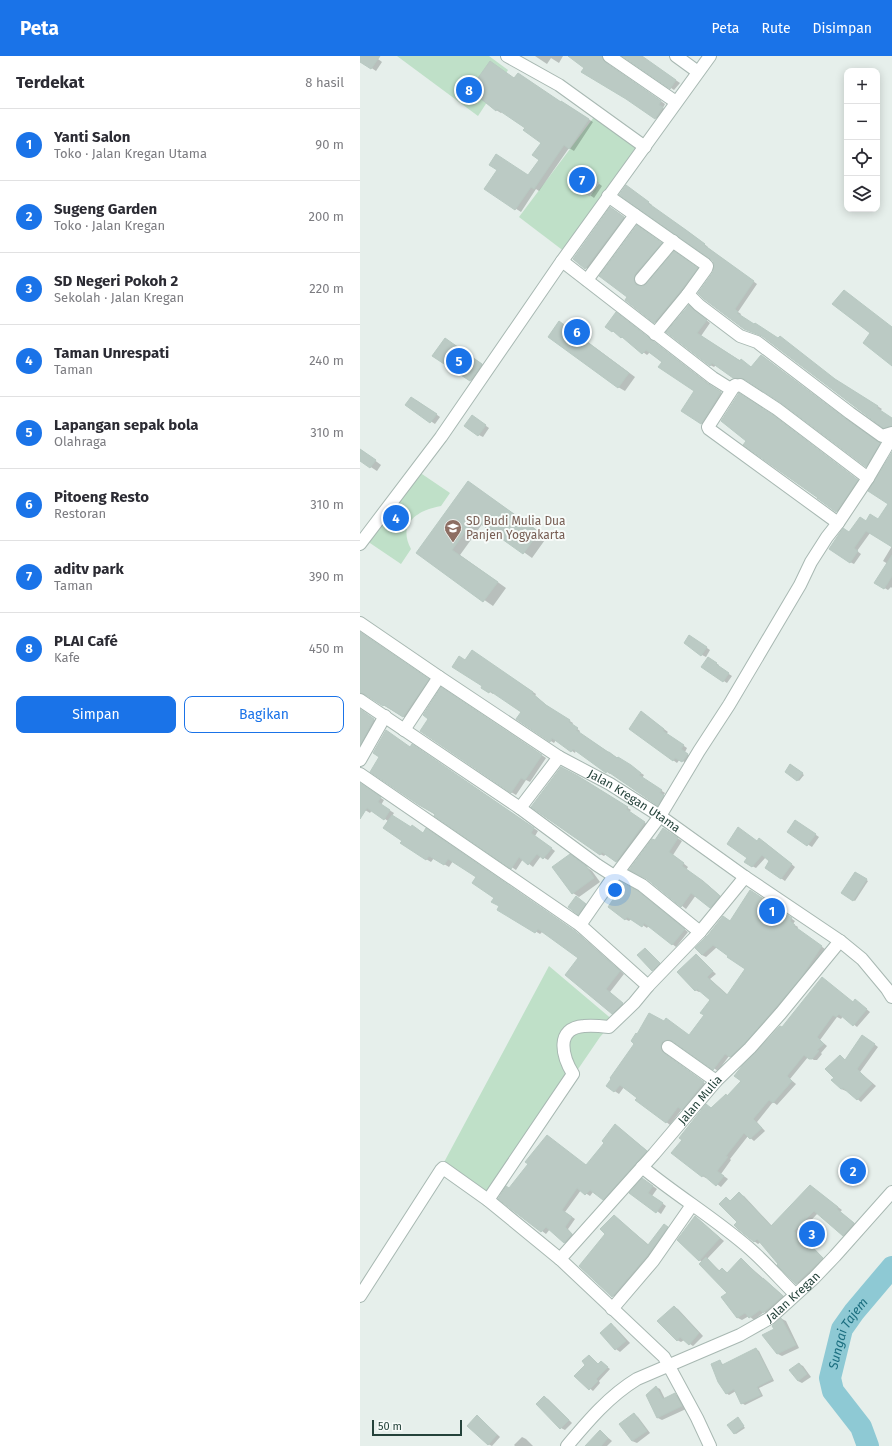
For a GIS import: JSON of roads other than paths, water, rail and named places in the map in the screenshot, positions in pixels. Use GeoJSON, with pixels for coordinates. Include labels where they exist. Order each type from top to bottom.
{"type":"FeatureCollection","features":[{"type":"Feature","properties":{"kind":"street"},"geometry":{"type":"LineString","coordinates":[[507,56],[559,85],[645,147]]}},
{"type":"Feature","properties":{"kind":"street"},"geometry":{"type":"LineString","coordinates":[[609,56],[676,102]]}},
{"type":"Feature","properties":{"kind":"street"},"geometry":{"type":"LineString","coordinates":[[676,56],[698,72]]}},
{"type":"Feature","properties":{"kind":"street"},"geometry":{"type":"LineString","coordinates":[[360,544],[441,437],[562,261],[710,56]]}},
{"type":"Feature","properties":{"kind":"street"},"geometry":{"type":"LineString","coordinates":[[608,196],[707,266],[688,294],[655,334]]}},
{"type":"Feature","properties":{"kind":"street"},"geometry":{"type":"LineString","coordinates":[[587,280],[635,215]]}},
{"type":"Feature","properties":{"kind":"street"},"geometry":{"type":"LineString","coordinates":[[641,279],[673,241]]}},
{"type":"Feature","properties":{"kind":"street"},"geometry":{"type":"LineString","coordinates":[[562,261],[713,378],[729,388],[740,385],[777,409],[868,478]]}},
{"type":"Feature","properties":{"kind":"street"},"geometry":{"type":"LineString","coordinates":[[688,294],[699,305],[740,336],[756,342],[882,436],[892,433]]}},
{"type":"Feature","properties":{"kind":"street"},"geometry":{"type":"LineString","coordinates":[[735,386],[708,427],[709,429],[838,523]]}},
{"type":"Feature","properties":{"kind":"street"},"geometry":{"type":"LineString","coordinates":[[700,932],[642,885],[618,872],[660,816],[800,585],[815,556],[868,478],[892,437]]}},
{"type":"Feature","properties":{"kind":"street","name":"Jalan Kregan Utama"},"geometry":{"type":"LineString","coordinates":[[360,624],[559,756],[610,784],[660,816],[745,878],[840,941],[862,959],[892,997]]}},
{"type":"Feature","properties":{"kind":"street"},"geometry":{"type":"LineString","coordinates":[[404,730],[438,677]]}},
{"type":"Feature","properties":{"kind":"street"},"geometry":{"type":"LineString","coordinates":[[360,700],[520,808],[580,853],[614,876],[580,925]]}},
{"type":"Feature","properties":{"kind":"street"},"geometry":{"type":"LineString","coordinates":[[360,760],[385,716]]}},
{"type":"Feature","properties":{"kind":"street"},"geometry":{"type":"LineString","coordinates":[[520,808],[559,756]]}},
{"type":"Feature","properties":{"kind":"street"},"geometry":{"type":"LineString","coordinates":[[360,774],[580,925],[648,986]]}},
{"type":"Feature","properties":{"kind":"street"},"geometry":{"type":"LineString","coordinates":[[488,1200],[573,1074],[564,1057],[562,1045],[569,1031],[573,1028],[584,1026],[609,1027],[634,1003],[648,986],[700,932],[745,878]]}},
{"type":"Feature","properties":{"kind":"street","name":"Jalan Mulia"},"geometry":{"type":"LineString","coordinates":[[560,1259],[716,1081],[746,1052],[771,1024],[840,941]]}},
{"type":"Feature","properties":{"kind":"street"},"geometry":{"type":"LineString","coordinates":[[668,1046],[716,1081]]}},
{"type":"Feature","properties":{"kind":"street"},"geometry":{"type":"LineString","coordinates":[[642,1167],[667,1188],[750,1249],[795,1294]]}},
{"type":"Feature","properties":{"kind":"street"},"geometry":{"type":"LineString","coordinates":[[360,1296],[442,1168],[488,1200],[560,1259],[664,1357],[710,1446]]}},
{"type":"Feature","properties":{"kind":"street","name":"Jalan Kregan"},"geometry":{"type":"LineString","coordinates":[[567,1446],[599,1409],[636,1378],[740,1335],[770,1318],[835,1256],[892,1192]]}},
{"type":"Feature","properties":{"kind":"street"},"geometry":{"type":"LineString","coordinates":[[612,1308],[652,1261],[692,1205]]}},
{"type":"Feature","properties":{"kind":"waterway","name":"Sungai Tajem"},"geometry":{"type":"LineString","coordinates":[[868,1446],[861,1427],[833,1391],[830,1378],[842,1329],[854,1312],[892,1267]]}},
{"type":"Feature","properties":{"kind":"place","name":"PLAI Café"},"geometry":{"type":"Point","coordinates":[469,90]}},
{"type":"Feature","properties":{"kind":"place","name":"aditv park"},"geometry":{"type":"Point","coordinates":[582,180]}},
{"type":"Feature","properties":{"kind":"place","name":"Pitoeng Resto"},"geometry":{"type":"Point","coordinates":[577,332]}},
{"type":"Feature","properties":{"kind":"place","name":"Lapangan sepak bola"},"geometry":{"type":"Point","coordinates":[459,361]}},
{"type":"Feature","properties":{"kind":"place","name":"Taman Unrespati"},"geometry":{"type":"Point","coordinates":[396,518]}},
{"type":"Feature","properties":{"kind":"place","name":"SD Budi Mulia Dua Panjen Yogyakarta"},"geometry":{"type":"Point","coordinates":[453,543]}},
{"type":"Feature","properties":{"kind":"place","name":"Yanti Salon"},"geometry":{"type":"Point","coordinates":[772,911]}},
{"type":"Feature","properties":{"kind":"place","name":"Sugeng Garden"},"geometry":{"type":"Point","coordinates":[853,1171]}},
{"type":"Feature","properties":{"kind":"place","name":"SD Negeri Pokoh 2"},"geometry":{"type":"Point","coordinates":[812,1234]}}]}
